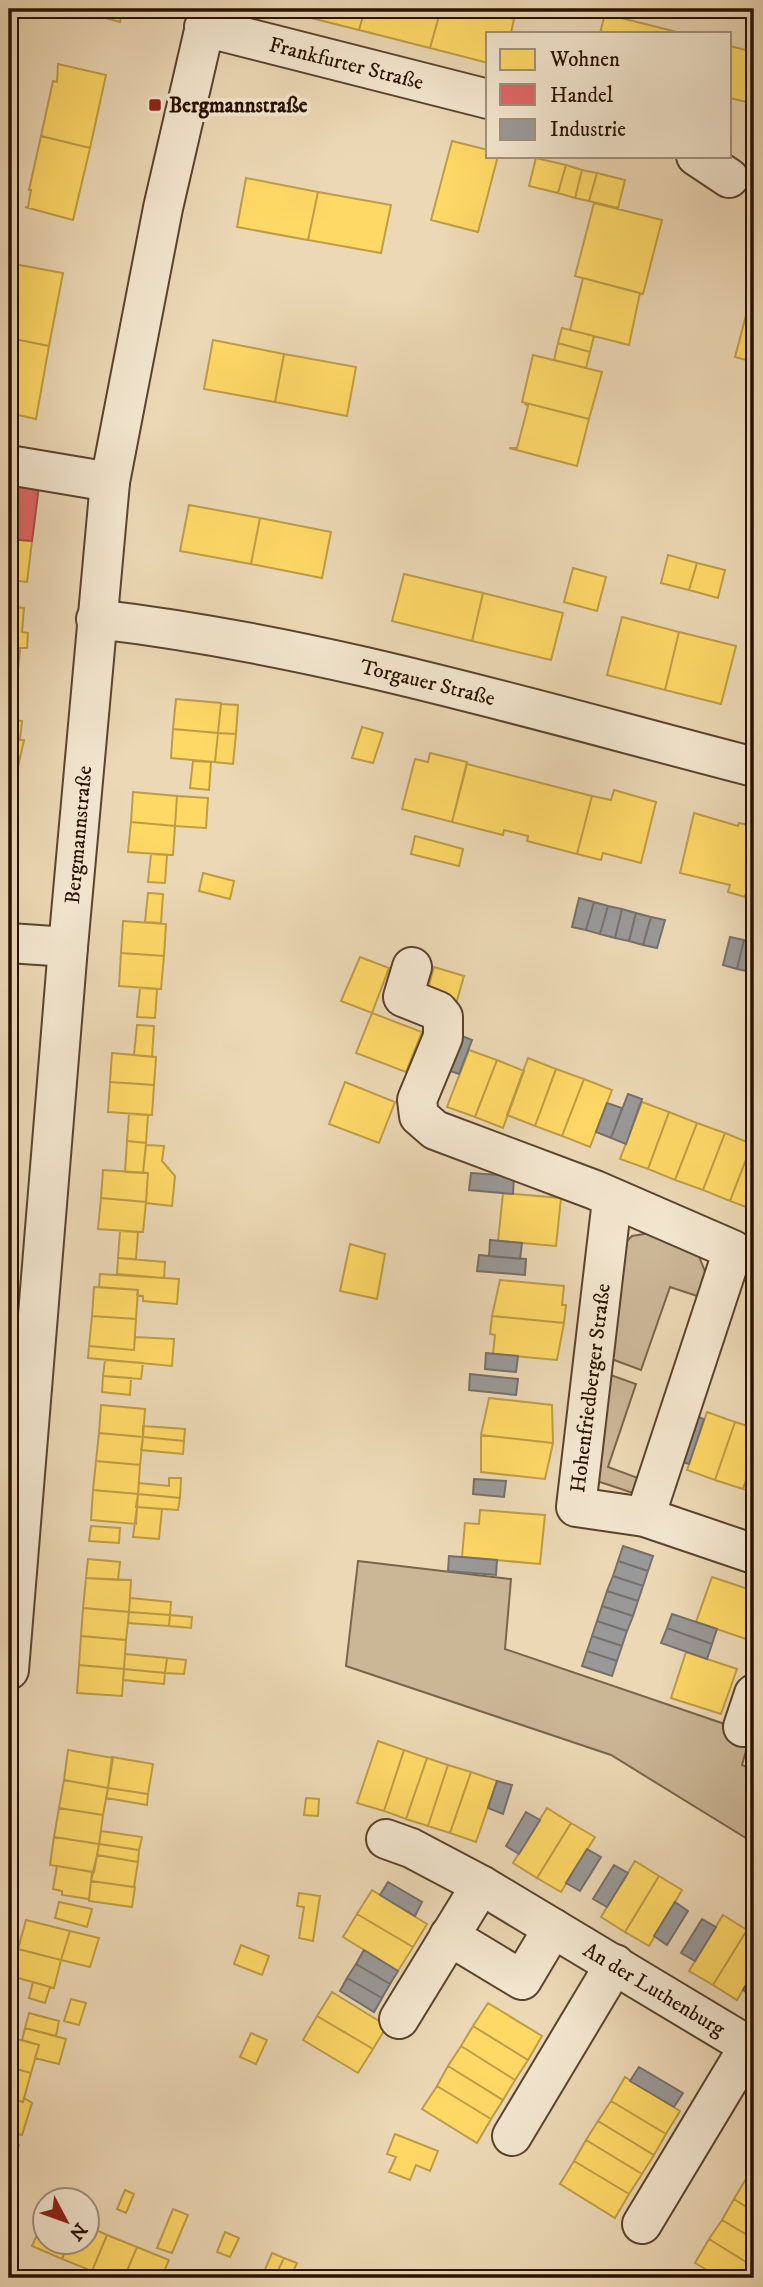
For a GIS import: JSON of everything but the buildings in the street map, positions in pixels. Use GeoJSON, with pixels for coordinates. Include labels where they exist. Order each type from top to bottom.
{"type":"FeatureCollection","features":[{"type":"Feature","properties":{"kind":"street","name":"Frankfurter Straße"},"geometry":{"type":"LineString","coordinates":[[207,18],[486,98]]}},
{"type":"Feature","properties":{"kind":"street","name":"Bergmannstraße"},"geometry":{"type":"LineString","coordinates":[[9,1670],[68,947],[110,482],[163,208],[207,18]]}},
{"type":"Feature","properties":{"kind":"street"},"geometry":{"type":"LineString","coordinates":[[699,158],[729,178]]}},
{"type":"Feature","properties":{"kind":"street"},"geometry":{"type":"LineString","coordinates":[[9,465],[110,482]]}},
{"type":"Feature","properties":{"kind":"street","name":"Torgauer Straße"},"geometry":{"type":"LineString","coordinates":[[96,619],[246,641],[394,674],[754,767]]}},
{"type":"Feature","properties":{"kind":"street"},"geometry":{"type":"LineString","coordinates":[[9,943],[68,947]]}},
{"type":"Feature","properties":{"kind":"street"},"geometry":{"type":"LineString","coordinates":[[412,967],[403,997],[438,1011],[443,1017],[443,1037],[416,1100],[419,1116],[435,1130],[594,1190],[612,1200],[743,1252],[645,1517]]}},
{"type":"Feature","properties":{"kind":"street","name":"Hohenfriedberger Straße"},"geometry":{"type":"LineString","coordinates":[[612,1200],[576,1507],[645,1517],[754,1554]]}},
{"type":"Feature","properties":{"kind":"street","name":"An der Luthenburg"},"geometry":{"type":"LineString","coordinates":[[386,1839],[411,1847],[481,1885],[752,2048]]}},
{"type":"Feature","properties":{"kind":"street"},"geometry":{"type":"LineString","coordinates":[[399,2019],[481,1885]]}},
{"type":"Feature","properties":{"kind":"street"},"geometry":{"type":"LineString","coordinates":[[449,1936],[522,1980],[553,1928]]}},
{"type":"Feature","properties":{"kind":"street"},"geometry":{"type":"LineString","coordinates":[[512,2136],[615,1964]]}},
{"type":"Feature","properties":{"kind":"street"},"geometry":{"type":"LineString","coordinates":[[642,2224],[752,2048]]}},
{"type":"Feature","properties":{"kind":"shaded area"},"geometry":{"type":"Polygon","coordinates":[[[650,1233],[698,1254],[706,1274],[700,1297],[670,1287],[641,1370],[606,1357],[627,1241],[632,1236],[650,1233]]]}},
{"type":"Feature","properties":{"kind":"shaded area"},"geometry":{"type":"Polygon","coordinates":[[[605,1373],[636,1384],[608,1467],[638,1478],[633,1493],[594,1480],[605,1373]]]}},
{"type":"Feature","properties":{"kind":"shaded area"},"geometry":{"type":"Polygon","coordinates":[[[358,1561],[511,1579],[505,1649],[751,1733],[742,1765],[754,1770],[754,1843],[611,1755],[346,1666],[358,1561]]]}},
{"type":"Feature","properties":{"kind":"place","name":"Bergmannstraße"},"geometry":{"type":"Point","coordinates":[155,105]}}]}
